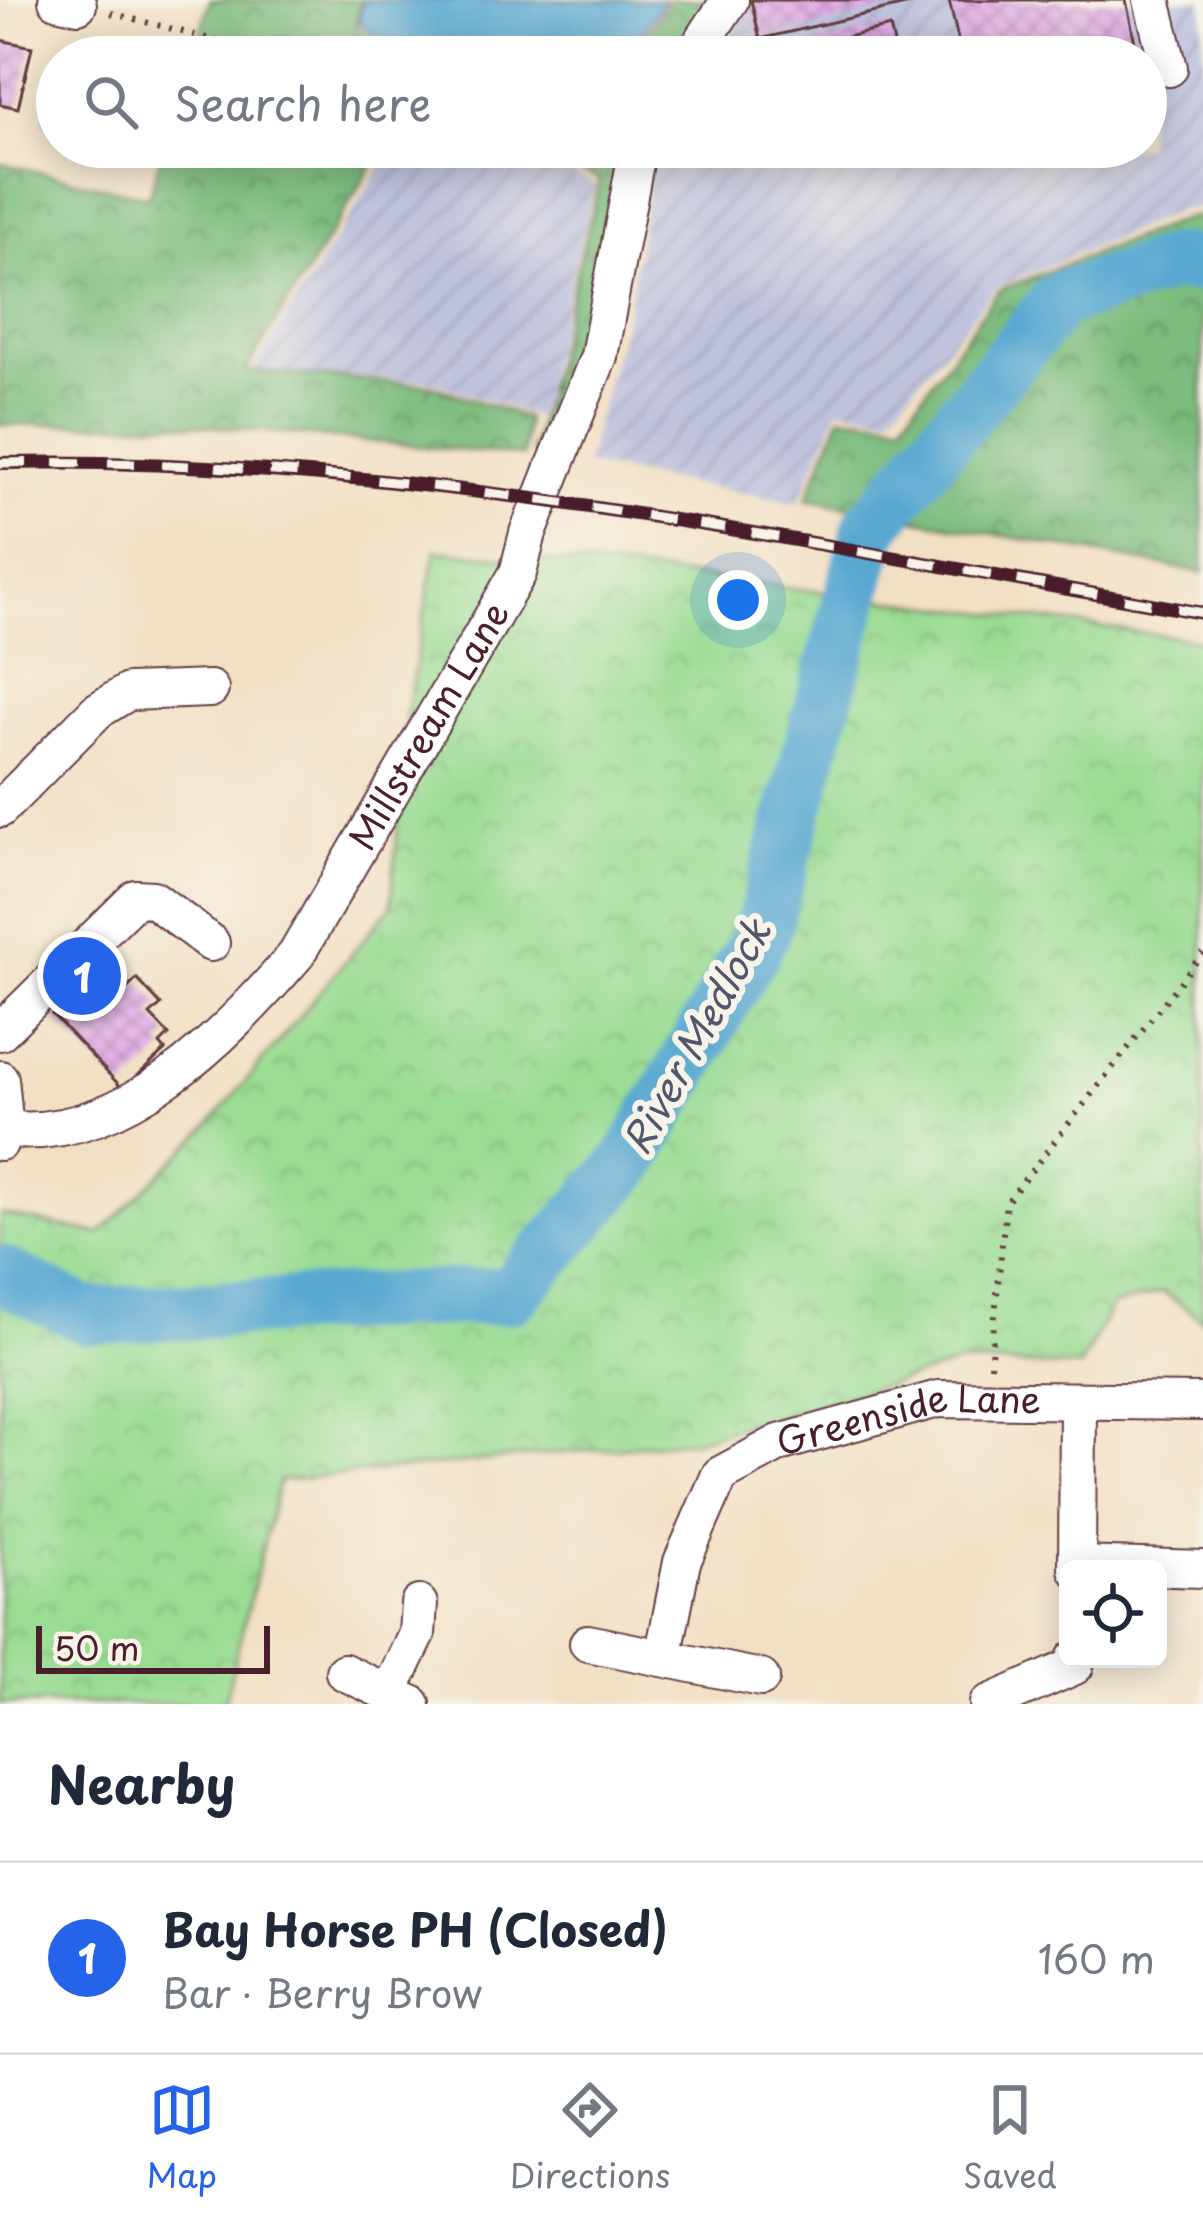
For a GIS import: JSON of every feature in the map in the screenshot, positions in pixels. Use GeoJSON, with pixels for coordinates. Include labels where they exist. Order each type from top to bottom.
{"type":"FeatureCollection","features":[{"type":"Feature","properties":{"kind":"street"},"geometry":{"type":"LineString","coordinates":[[706,36],[730,0]]}},
{"type":"Feature","properties":{"kind":"street"},"geometry":{"type":"LineString","coordinates":[[1152,0],[1161,36]]}},
{"type":"Feature","properties":{"kind":"street"},"geometry":{"type":"LineString","coordinates":[[1167,60],[1169,68]]}},
{"type":"Feature","properties":{"kind":"street","name":"Millstream Lane"},"geometry":{"type":"LineString","coordinates":[[2,1136],[56,1130],[151,1091],[255,1002],[296,955],[518,573],[528,533],[599,356],[634,168]]}},
{"type":"Feature","properties":{"kind":"street"},"geometry":{"type":"LineString","coordinates":[[0,809],[97,711],[128,692],[210,689]]}},
{"type":"Feature","properties":{"kind":"street"},"geometry":{"type":"LineString","coordinates":[[0,1032],[136,898],[152,899],[212,943]]}},
{"type":"Feature","properties":{"kind":"street"},"geometry":{"type":"LineString","coordinates":[[0,1079],[2,1136]]}},
{"type":"Feature","properties":{"kind":"street","name":"Greenside Lane"},"geometry":{"type":"LineString","coordinates":[[663,1658],[682,1562],[720,1475],[778,1443],[938,1399],[1203,1402]]}},
{"type":"Feature","properties":{"kind":"street"},"geometry":{"type":"LineString","coordinates":[[1077,1560],[1078,1401]]}},
{"type":"Feature","properties":{"kind":"street"},"geometry":{"type":"LineString","coordinates":[[1167,1568],[1203,1569]]}},
{"type":"Feature","properties":{"kind":"street"},"geometry":{"type":"LineString","coordinates":[[344,1672],[400,1699],[417,1634],[419,1604]]}},
{"type":"Feature","properties":{"kind":"street"},"geometry":{"type":"LineString","coordinates":[[588,1643],[761,1678]]}},
{"type":"Feature","properties":{"kind":"street"},"geometry":{"type":"LineString","coordinates":[[988,1704],[1070,1668]]}},
{"type":"Feature","properties":{"kind":"path"},"geometry":{"type":"LineString","coordinates":[[68,2],[198,36]]}},
{"type":"Feature","properties":{"kind":"path"},"geometry":{"type":"LineString","coordinates":[[988,1399],[1006,1203],[1203,953]]}},
{"type":"Feature","properties":{"kind":"shaded area"},"geometry":{"type":"Polygon","coordinates":[[[744,0],[1203,0],[1203,208],[1180,210],[995,288],[890,416],[839,408],[799,503],[585,465],[627,311],[652,168],[1167,168],[1167,36],[724,36],[744,0]]]}},
{"type":"Feature","properties":{"kind":"shaded area"},"geometry":{"type":"Polygon","coordinates":[[[380,168],[561,168],[595,185],[537,417],[428,381],[252,372],[380,168]]]}},
{"type":"Feature","properties":{"kind":"green space"},"geometry":{"type":"Polygon","coordinates":[[[210,0],[360,0],[356,27],[366,36],[199,36],[210,0]]]}},
{"type":"Feature","properties":{"kind":"green space"},"geometry":{"type":"Polygon","coordinates":[[[670,0],[716,0],[694,36],[647,36],[670,0]]]}},
{"type":"Feature","properties":{"kind":"green space"},"geometry":{"type":"Polygon","coordinates":[[[0,163],[148,197],[157,168],[371,168],[246,371],[429,385],[526,418],[523,456],[177,423],[0,425],[0,163]]]}},
{"type":"Feature","properties":{"kind":"green space"},"geometry":{"type":"Polygon","coordinates":[[[575,168],[621,168],[619,185],[598,300],[577,376],[552,449],[531,452],[600,180],[575,168]]]}},
{"type":"Feature","properties":{"kind":"green space"},"geometry":{"type":"Polygon","coordinates":[[[1203,216],[1203,573],[807,499],[841,415],[903,422],[999,290],[1203,216]]]}},
{"type":"Feature","properties":{"kind":"green space"},"geometry":{"type":"Polygon","coordinates":[[[436,550],[729,580],[1203,640],[1203,1320],[1163,1292],[1112,1306],[1080,1367],[963,1363],[694,1440],[279,1481],[224,1704],[0,1704],[0,1214],[100,1234],[208,1127],[391,906],[407,709],[436,550]]]}},
{"type":"Feature","properties":{"kind":"water"},"geometry":{"type":"Polygon","coordinates":[[[363,0],[665,0],[642,36],[373,36],[359,22],[363,0]]]}},
{"type":"Feature","properties":{"kind":"building"},"geometry":{"type":"Polygon","coordinates":[[[751,0],[918,0],[773,36],[759,36],[751,0]]]}},
{"type":"Feature","properties":{"kind":"building"},"geometry":{"type":"Polygon","coordinates":[[[949,0],[1126,0],[1134,36],[957,36],[949,0]]]}},
{"type":"Feature","properties":{"kind":"building"},"geometry":{"type":"Polygon","coordinates":[[[890,27],[892,36],[851,36],[890,27]]]}},
{"type":"Feature","properties":{"kind":"building"},"geometry":{"type":"Polygon","coordinates":[[[0,40],[32,47],[18,108],[0,104],[0,40]]]}},
{"type":"Feature","properties":{"kind":"building"},"geometry":{"type":"Polygon","coordinates":[[[91,978],[113,1002],[137,979],[161,1005],[150,1015],[169,1035],[160,1044],[165,1050],[123,1089],[52,1014],[91,978]]]}},
{"type":"Feature","properties":{"kind":"waterway","name":"River Medlock"},"geometry":{"type":"LineString","coordinates":[[0,1274],[87,1316],[510,1295],[630,1162],[762,933],[871,527],[1059,300],[1173,263],[1203,263]]}},
{"type":"Feature","properties":{"kind":"railway"},"geometry":{"type":"LineString","coordinates":[[0,463],[152,464],[454,489],[755,533],[1203,613]]}},
{"type":"Feature","properties":{"kind":"place","name":"Bay Horse PH (Closed)"},"geometry":{"type":"Point","coordinates":[82,976]}}]}
